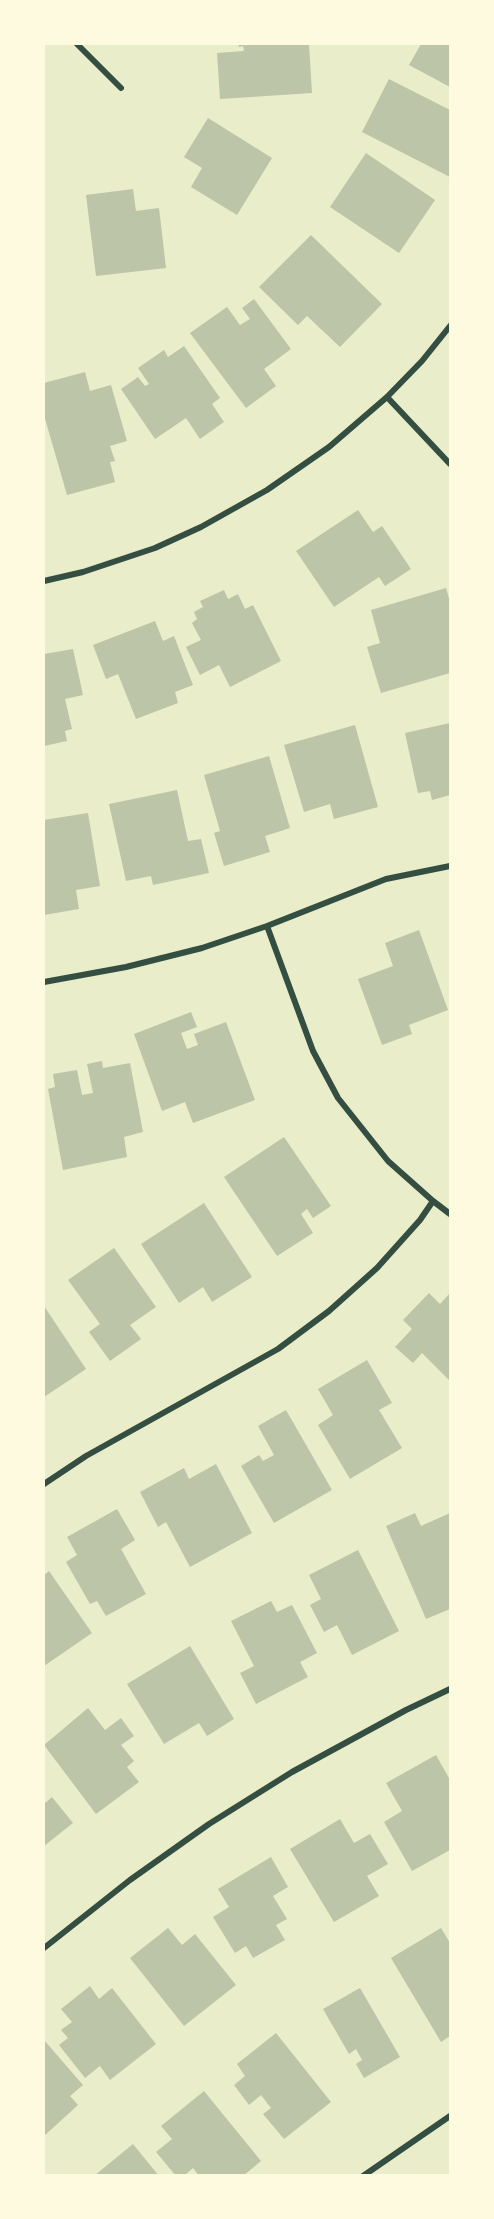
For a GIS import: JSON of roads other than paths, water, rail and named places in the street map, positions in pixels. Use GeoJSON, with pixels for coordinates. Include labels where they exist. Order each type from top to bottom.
{"type":"FeatureCollection","features":[{"type":"Feature","properties":{"kind":"street"},"geometry":{"type":"LineString","coordinates":[[76,44],[122,88]]}},
{"type":"Feature","properties":{"kind":"street"},"geometry":{"type":"LineString","coordinates":[[44,581],[83,572],[155,548],[201,527],[267,490],[330,447],[387,397],[422,361],[450,326]]}},
{"type":"Feature","properties":{"kind":"street"},"geometry":{"type":"LineString","coordinates":[[387,397],[450,464]]}},
{"type":"Feature","properties":{"kind":"street"},"geometry":{"type":"LineString","coordinates":[[44,982],[202,948],[267,926],[386,879],[450,866]]}},
{"type":"Feature","properties":{"kind":"street"},"geometry":{"type":"LineString","coordinates":[[267,926],[313,1051],[338,1098],[388,1161],[450,1214]]}},
{"type":"Feature","properties":{"kind":"street"},"geometry":{"type":"LineString","coordinates":[[44,1484],[86,1456],[278,1349],[330,1311],[377,1268],[420,1220],[433,1201]]}},
{"type":"Feature","properties":{"kind":"street"},"geometry":{"type":"LineString","coordinates":[[44,1948],[130,1880],[219,1818],[292,1772],[406,1710],[450,1689]]}},
{"type":"Feature","properties":{"kind":"street"},"geometry":{"type":"LineString","coordinates":[[363,2175],[450,2116]]}}]}
